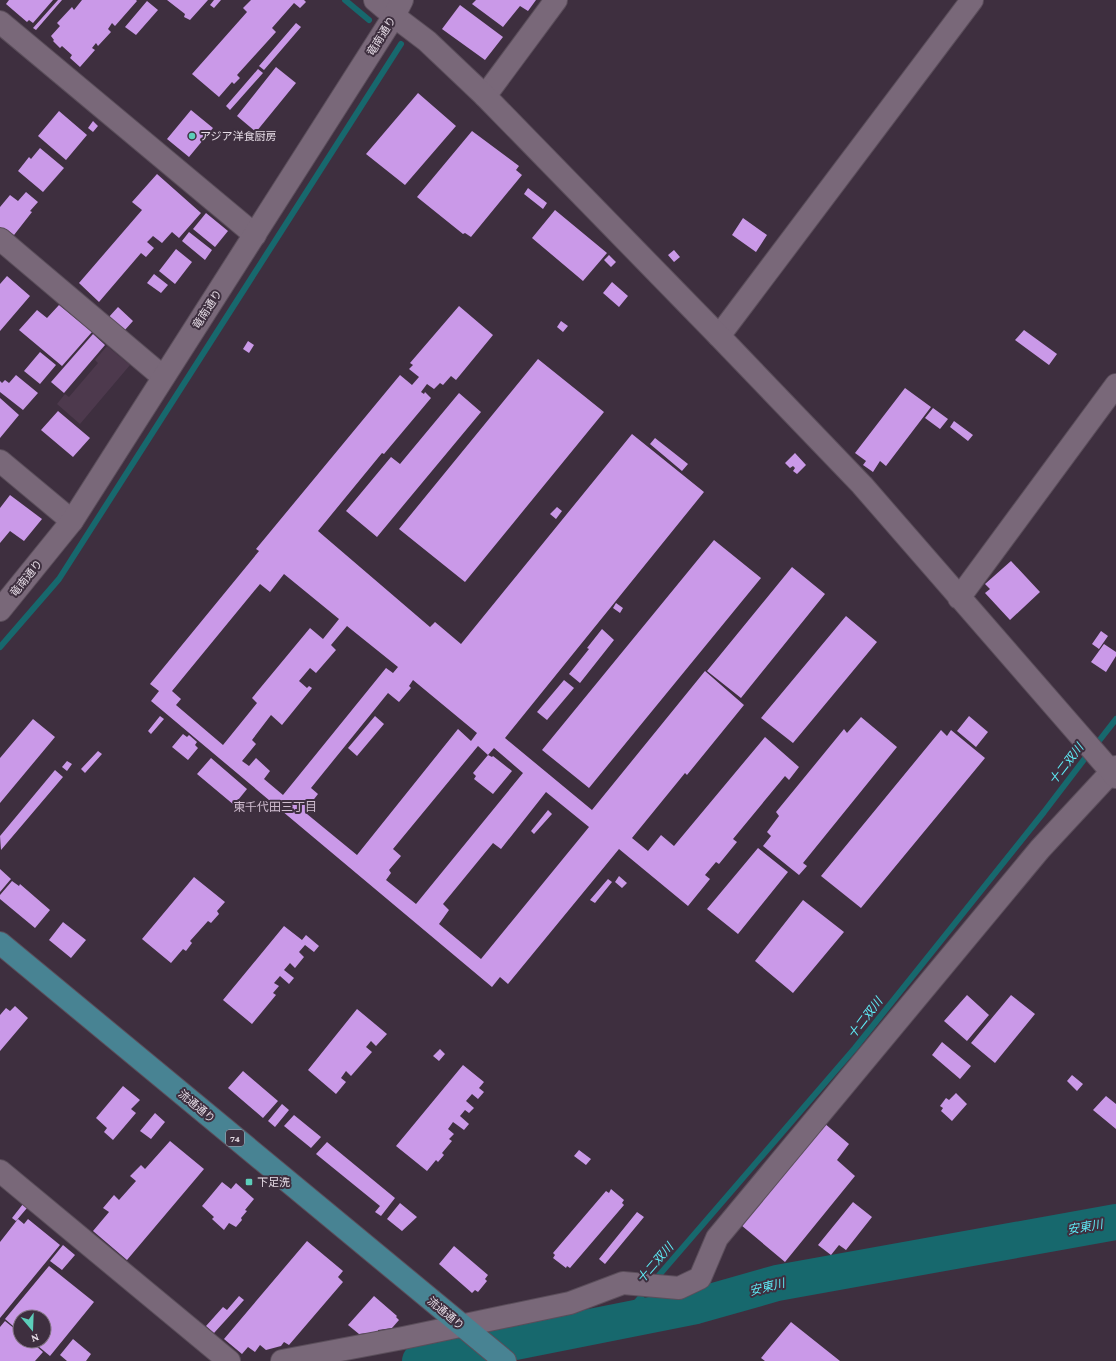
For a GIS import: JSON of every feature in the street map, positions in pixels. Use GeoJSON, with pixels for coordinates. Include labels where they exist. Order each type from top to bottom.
{"type":"FeatureCollection","features":[{"type":"Feature","properties":{"kind":"main road","name":"流通通り"},"geometry":{"type":"LineString","coordinates":[[0,943],[505,1361]]}},
{"type":"Feature","properties":{"kind":"street"},"geometry":{"type":"LineString","coordinates":[[282,1361],[466,1329],[570,1303],[624,1283],[679,1288],[700,1278],[717,1238],[1040,849],[1111,769],[1086,744],[862,484],[485,96],[426,41],[398,8],[375,0]]}},
{"type":"Feature","properties":{"kind":"street"},"geometry":{"type":"LineString","coordinates":[[485,96],[556,0]]}},
{"type":"Feature","properties":{"kind":"street"},"geometry":{"type":"LineString","coordinates":[[719,336],[972,0]]}},
{"type":"Feature","properties":{"kind":"street","name":"竜南通り"},"geometry":{"type":"LineString","coordinates":[[0,610],[72,521],[398,8]]}},
{"type":"Feature","properties":{"kind":"street"},"geometry":{"type":"LineString","coordinates":[[0,22],[255,235]]}},
{"type":"Feature","properties":{"kind":"street"},"geometry":{"type":"LineString","coordinates":[[0,239],[163,377]]}},
{"type":"Feature","properties":{"kind":"street"},"geometry":{"type":"LineString","coordinates":[[959,598],[1116,385]]}},
{"type":"Feature","properties":{"kind":"street"},"geometry":{"type":"LineString","coordinates":[[0,461],[72,521]]}},
{"type":"Feature","properties":{"kind":"street"},"geometry":{"type":"LineString","coordinates":[[0,1171],[229,1361]]}},
{"type":"Feature","properties":{"kind":"shaded area"},"geometry":{"type":"Polygon","coordinates":[[[107,346],[130,365],[80,424],[57,404],[65,394],[69,397],[98,363],[95,360],[107,346]]]}},
{"type":"Feature","properties":{"kind":"building"},"geometry":{"type":"Polygon","coordinates":[[[9,0],[53,0],[33,23],[29,20],[27,22],[6,4],[9,0]]]}},
{"type":"Feature","properties":{"kind":"building"},"geometry":{"type":"Polygon","coordinates":[[[58,0],[62,0],[36,30],[33,28],[58,0]]]}},
{"type":"Feature","properties":{"kind":"building"},"geometry":{"type":"Polygon","coordinates":[[[82,0],[137,1],[115,26],[112,23],[108,29],[111,32],[98,46],[96,43],[92,48],[95,50],[80,67],[70,58],[72,55],[62,46],[60,48],[53,41],[54,40],[51,36],[60,26],[57,23],[72,7],[74,10],[82,0]]]}},
{"type":"Feature","properties":{"kind":"building"},"geometry":{"type":"Polygon","coordinates":[[[167,0],[208,0],[190,20],[184,17],[185,14],[167,0]]]}},
{"type":"Feature","properties":{"kind":"building"},"geometry":{"type":"Polygon","coordinates":[[[214,0],[221,0],[214,8],[210,5],[214,0]]]}},
{"type":"Feature","properties":{"kind":"building"},"geometry":{"type":"Polygon","coordinates":[[[251,0],[304,0],[306,2],[300,8],[294,3],[272,28],[276,32],[237,75],[240,78],[234,84],[232,82],[219,97],[192,74],[247,12],[243,8],[251,0]]]}},
{"type":"Feature","properties":{"kind":"building"},"geometry":{"type":"Polygon","coordinates":[[[476,0],[536,0],[528,11],[520,6],[503,27],[472,4],[476,0]]]}},
{"type":"Feature","properties":{"kind":"building"},"geometry":{"type":"Polygon","coordinates":[[[147,1],[158,10],[136,35],[125,27],[147,1]]]}},
{"type":"Feature","properties":{"kind":"building"},"geometry":{"type":"Polygon","coordinates":[[[460,5],[503,37],[485,60],[442,29],[460,5]]]}},
{"type":"Feature","properties":{"kind":"building"},"geometry":{"type":"Polygon","coordinates":[[[296,23],[301,27],[264,70],[259,66],[296,23]]]}},
{"type":"Feature","properties":{"kind":"building"},"geometry":{"type":"Polygon","coordinates":[[[276,67],[296,83],[256,132],[237,116],[276,67]]]}},
{"type":"Feature","properties":{"kind":"building"},"geometry":{"type":"Polygon","coordinates":[[[258,69],[263,73],[230,110],[226,106],[258,69]]]}},
{"type":"Feature","properties":{"kind":"building"},"geometry":{"type":"Polygon","coordinates":[[[418,93],[456,126],[405,185],[366,154],[418,93]]]}},
{"type":"Feature","properties":{"kind":"building"},"geometry":{"type":"Polygon","coordinates":[[[191,110],[213,128],[189,157],[167,139],[191,110]]]}},
{"type":"Feature","properties":{"kind":"building"},"geometry":{"type":"Polygon","coordinates":[[[59,111],[87,135],[66,160],[38,136],[59,111]]]}},
{"type":"Feature","properties":{"kind":"building"},"geometry":{"type":"Polygon","coordinates":[[[93,121],[98,126],[93,132],[88,128],[93,121]]]}},
{"type":"Feature","properties":{"kind":"building"},"geometry":{"type":"Polygon","coordinates":[[[472,131],[519,166],[516,170],[522,175],[471,237],[465,233],[463,234],[417,197],[472,131]]]}},
{"type":"Feature","properties":{"kind":"building"},"geometry":{"type":"Polygon","coordinates":[[[40,148],[64,168],[43,192],[18,171],[29,157],[31,159],[40,148]]]}},
{"type":"Feature","properties":{"kind":"building"},"geometry":{"type":"Polygon","coordinates":[[[157,174],[201,213],[179,238],[172,232],[162,243],[153,236],[147,242],[154,248],[146,257],[141,253],[99,302],[79,283],[142,210],[132,202],[157,174]]]}},
{"type":"Feature","properties":{"kind":"building"},"geometry":{"type":"Polygon","coordinates":[[[528,188],[547,203],[543,209],[524,194],[528,188]]]}},
{"type":"Feature","properties":{"kind":"building"},"geometry":{"type":"Polygon","coordinates":[[[26,192],[38,202],[14,235],[6,229],[4,231],[0,228],[0,207],[10,195],[18,201],[26,192]]]}},
{"type":"Feature","properties":{"kind":"building"},"geometry":{"type":"Polygon","coordinates":[[[555,210],[607,253],[583,281],[532,238],[555,210]]]}},
{"type":"Feature","properties":{"kind":"building"},"geometry":{"type":"Polygon","coordinates":[[[206,213],[228,231],[215,247],[193,229],[206,213]]]}},
{"type":"Feature","properties":{"kind":"building"},"geometry":{"type":"Polygon","coordinates":[[[743,218],[767,235],[756,252],[732,235],[743,218]]]}},
{"type":"Feature","properties":{"kind":"building"},"geometry":{"type":"Polygon","coordinates":[[[189,232],[212,250],[205,260],[182,241],[189,232]]]}},
{"type":"Feature","properties":{"kind":"building"},"geometry":{"type":"Polygon","coordinates":[[[176,249],[192,262],[175,284],[159,271],[176,249]]]}},
{"type":"Feature","properties":{"kind":"building"},"geometry":{"type":"Polygon","coordinates":[[[674,250],[680,257],[674,262],[668,255],[674,250]]]}},
{"type":"Feature","properties":{"kind":"building"},"geometry":{"type":"Polygon","coordinates":[[[609,255],[616,262],[611,267],[604,260],[609,255]]]}},
{"type":"Feature","properties":{"kind":"building"},"geometry":{"type":"Polygon","coordinates":[[[154,274],[168,285],[161,293],[147,283],[154,274]]]}},
{"type":"Feature","properties":{"kind":"building"},"geometry":{"type":"Polygon","coordinates":[[[7,276],[30,296],[0,331],[0,284],[7,276]]]}},
{"type":"Feature","properties":{"kind":"building"},"geometry":{"type":"Polygon","coordinates":[[[612,282],[628,296],[619,307],[603,293],[612,282]]]}},
{"type":"Feature","properties":{"kind":"building"},"geometry":{"type":"Polygon","coordinates":[[[59,305],[92,332],[62,366],[19,330],[37,310],[47,318],[59,305]]]}},
{"type":"Feature","properties":{"kind":"building"},"geometry":{"type":"Polygon","coordinates":[[[459,306],[493,335],[456,380],[451,376],[443,385],[440,383],[434,389],[427,384],[421,392],[424,394],[425,392],[431,398],[384,454],[382,453],[318,531],[430,627],[435,622],[461,644],[632,434],[704,492],[505,738],[592,810],[705,671],[744,705],[687,775],[685,773],[632,838],[648,851],[661,835],[674,846],[765,737],[799,767],[789,780],[785,776],[733,839],[737,842],[719,864],[716,862],[705,875],[710,879],[688,906],[619,849],[508,984],[500,977],[492,987],[151,701],[159,691],[150,684],[259,551],[256,549],[400,375],[412,385],[419,377],[409,369],[413,365],[410,363],[459,306]],[[284,574],[270,592],[260,584],[172,691],[181,699],[176,705],[223,745],[257,703],[252,698],[310,628],[323,639],[339,619],[284,574]],[[347,626],[331,645],[336,650],[316,673],[310,668],[299,681],[307,688],[309,686],[312,688],[282,725],[271,715],[252,740],[256,744],[242,761],[249,766],[256,758],[270,771],[264,779],[283,795],[386,668],[393,673],[398,667],[347,626]],[[413,680],[409,686],[411,688],[399,702],[388,693],[311,788],[318,794],[311,803],[314,805],[307,814],[357,855],[458,729],[471,741],[477,733],[413,680]],[[478,746],[393,849],[401,856],[389,870],[391,873],[386,880],[416,904],[523,773],[494,748],[488,755],[478,746]],[[546,792],[501,849],[493,843],[443,904],[449,910],[439,924],[481,959],[589,827],[546,792]]]}},
{"type":"Feature","properties":{"kind":"building"},"geometry":{"type":"Polygon","coordinates":[[[118,307],[133,321],[124,331],[108,318],[118,307]]]}},
{"type":"Feature","properties":{"kind":"building"},"geometry":{"type":"Polygon","coordinates":[[[561,321],[568,326],[563,332],[557,327],[561,321]]]}},
{"type":"Feature","properties":{"kind":"building"},"geometry":{"type":"Polygon","coordinates":[[[1024,330],[1057,354],[1049,365],[1015,340],[1024,330]]]}},
{"type":"Feature","properties":{"kind":"building"},"geometry":{"type":"Polygon","coordinates":[[[93,334],[105,345],[64,393],[51,382],[93,334]]]}},
{"type":"Feature","properties":{"kind":"building"},"geometry":{"type":"Polygon","coordinates":[[[248,341],[254,345],[249,353],[243,349],[248,341]]]}},
{"type":"Feature","properties":{"kind":"building"},"geometry":{"type":"Polygon","coordinates":[[[40,352],[56,365],[40,384],[24,371],[40,352]]]}},
{"type":"Feature","properties":{"kind":"building"},"geometry":{"type":"Polygon","coordinates":[[[538,359],[604,412],[465,582],[399,529],[538,359]]]}},
{"type":"Feature","properties":{"kind":"building"},"geometry":{"type":"Polygon","coordinates":[[[16,375],[38,393],[23,410],[0,392],[0,381],[2,383],[5,380],[9,383],[16,375]]]}},
{"type":"Feature","properties":{"kind":"building"},"geometry":{"type":"Polygon","coordinates":[[[905,388],[931,407],[886,466],[880,461],[873,472],[863,465],[866,461],[855,453],[905,388]]]}},
{"type":"Feature","properties":{"kind":"building"},"geometry":{"type":"Polygon","coordinates":[[[459,393],[481,412],[377,537],[346,511],[391,457],[400,464],[459,393]]]}},
{"type":"Feature","properties":{"kind":"building"},"geometry":{"type":"Polygon","coordinates":[[[0,398],[19,415],[0,438],[0,398]]]}},
{"type":"Feature","properties":{"kind":"building"},"geometry":{"type":"Polygon","coordinates":[[[933,408],[948,419],[940,429],[925,418],[933,408]]]}},
{"type":"Feature","properties":{"kind":"building"},"geometry":{"type":"Polygon","coordinates":[[[58,411],[90,438],[73,457],[41,430],[58,411]]]}},
{"type":"Feature","properties":{"kind":"building"},"geometry":{"type":"Polygon","coordinates":[[[954,421],[973,435],[968,441],[950,427],[954,421]]]}},
{"type":"Feature","properties":{"kind":"building"},"geometry":{"type":"Polygon","coordinates":[[[655,438],[688,464],[682,471],[650,444],[655,438]]]}},
{"type":"Feature","properties":{"kind":"building"},"geometry":{"type":"Polygon","coordinates":[[[795,453],[806,465],[797,474],[793,471],[795,468],[793,466],[790,468],[785,463],[795,453]]]}},
{"type":"Feature","properties":{"kind":"building"},"geometry":{"type":"Polygon","coordinates":[[[10,495],[42,519],[24,541],[10,531],[0,543],[0,508],[10,495]]]}},
{"type":"Feature","properties":{"kind":"building"},"geometry":{"type":"Polygon","coordinates":[[[557,507],[562,511],[556,519],[550,514],[557,507]]]}},
{"type":"Feature","properties":{"kind":"building"},"geometry":{"type":"Polygon","coordinates":[[[714,540],[761,578],[589,788],[542,750],[714,540]]]}},
{"type":"Feature","properties":{"kind":"building"},"geometry":{"type":"Polygon","coordinates":[[[1011,561],[1040,592],[1010,620],[985,593],[990,589],[985,584],[1011,561]]]}},
{"type":"Feature","properties":{"kind":"building"},"geometry":{"type":"Polygon","coordinates":[[[792,567],[825,594],[741,698],[707,671],[792,567]]]}},
{"type":"Feature","properties":{"kind":"building"},"geometry":{"type":"Polygon","coordinates":[[[616,603],[623,608],[620,613],[613,608],[616,603]]]}},
{"type":"Feature","properties":{"kind":"building"},"geometry":{"type":"Polygon","coordinates":[[[846,616],[877,642],[793,743],[761,718],[846,616]]]}},
{"type":"Feature","properties":{"kind":"building"},"geometry":{"type":"Polygon","coordinates":[[[602,629],[614,640],[580,683],[569,674],[589,649],[587,648],[602,629]]]}},
{"type":"Feature","properties":{"kind":"building"},"geometry":{"type":"Polygon","coordinates":[[[1101,631],[1108,636],[1099,649],[1092,644],[1101,631]]]}},
{"type":"Feature","properties":{"kind":"building"},"geometry":{"type":"Polygon","coordinates":[[[1104,644],[1116,652],[1116,656],[1106,672],[1091,662],[1104,644]]]}},
{"type":"Feature","properties":{"kind":"building"},"geometry":{"type":"Polygon","coordinates":[[[564,680],[574,688],[547,720],[537,712],[564,680]]]}},
{"type":"Feature","properties":{"kind":"building"},"geometry":{"type":"Polygon","coordinates":[[[160,716],[164,719],[151,734],[148,731],[160,716]]]}},
{"type":"Feature","properties":{"kind":"building"},"geometry":{"type":"Polygon","coordinates":[[[375,716],[384,724],[357,756],[348,748],[375,716]]]}},
{"type":"Feature","properties":{"kind":"building"},"geometry":{"type":"Polygon","coordinates":[[[969,716],[988,732],[976,747],[957,731],[969,716]]]}},
{"type":"Feature","properties":{"kind":"building"},"geometry":{"type":"Polygon","coordinates":[[[861,717],[897,747],[803,863],[807,866],[799,875],[763,846],[771,836],[767,832],[779,816],[776,812],[844,729],[847,733],[861,717]]]}},
{"type":"Feature","properties":{"kind":"building"},"geometry":{"type":"Polygon","coordinates":[[[33,719],[55,737],[0,803],[0,758],[33,719]]]}},
{"type":"Feature","properties":{"kind":"building"},"geometry":{"type":"Polygon","coordinates":[[[941,730],[947,736],[951,730],[985,758],[861,908],[821,876],[941,730]]]}},
{"type":"Feature","properties":{"kind":"building"},"geometry":{"type":"Polygon","coordinates":[[[183,734],[187,737],[189,735],[197,742],[195,745],[198,748],[188,760],[172,747],[183,734]]]}},
{"type":"Feature","properties":{"kind":"building"},"geometry":{"type":"Polygon","coordinates":[[[98,751],[102,754],[85,773],[81,769],[98,751]]]}},
{"type":"Feature","properties":{"kind":"building"},"geometry":{"type":"Polygon","coordinates":[[[488,755],[493,756],[512,771],[493,794],[474,779],[476,776],[473,773],[488,755]]]}},
{"type":"Feature","properties":{"kind":"building"},"geometry":{"type":"Polygon","coordinates":[[[211,758],[247,789],[234,805],[197,774],[211,758]]]}},
{"type":"Feature","properties":{"kind":"building"},"geometry":{"type":"Polygon","coordinates":[[[67,761],[72,764],[67,771],[62,767],[67,761]]]}},
{"type":"Feature","properties":{"kind":"building"},"geometry":{"type":"Polygon","coordinates":[[[55,770],[63,777],[1,850],[0,836],[55,770]]]}},
{"type":"Feature","properties":{"kind":"building"},"geometry":{"type":"Polygon","coordinates":[[[548,810],[552,814],[534,834],[531,831],[548,810]]]}},
{"type":"Feature","properties":{"kind":"building"},"geometry":{"type":"Polygon","coordinates":[[[758,848],[788,872],[738,934],[707,909],[758,848]]]}},
{"type":"Feature","properties":{"kind":"building"},"geometry":{"type":"Polygon","coordinates":[[[0,869],[11,879],[0,892],[0,869]]]}},
{"type":"Feature","properties":{"kind":"building"},"geometry":{"type":"Polygon","coordinates":[[[619,876],[627,883],[622,888],[615,882],[619,876]]]}},
{"type":"Feature","properties":{"kind":"building"},"geometry":{"type":"Polygon","coordinates":[[[194,877],[225,902],[217,911],[219,914],[211,923],[208,921],[190,941],[192,943],[186,951],[183,949],[171,963],[142,939],[194,877]]]}},
{"type":"Feature","properties":{"kind":"building"},"geometry":{"type":"Polygon","coordinates":[[[608,879],[612,882],[595,903],[590,900],[608,879]]]}},
{"type":"Feature","properties":{"kind":"building"},"geometry":{"type":"Polygon","coordinates":[[[12,881],[19,886],[20,884],[50,910],[35,928],[0,899],[0,895],[12,881]]]}},
{"type":"Feature","properties":{"kind":"building"},"geometry":{"type":"Polygon","coordinates":[[[803,900],[844,932],[793,993],[755,961],[803,900]]]}},
{"type":"Feature","properties":{"kind":"building"},"geometry":{"type":"Polygon","coordinates":[[[63,922],[86,940],[71,958],[49,940],[63,922]]]}},
{"type":"Feature","properties":{"kind":"building"},"geometry":{"type":"Polygon","coordinates":[[[284,926],[302,940],[306,935],[319,946],[314,952],[305,945],[299,952],[304,957],[295,968],[290,963],[284,970],[294,978],[289,984],[280,976],[274,983],[279,986],[273,993],[276,995],[252,1024],[223,1000],[284,926]]]}},
{"type":"Feature","properties":{"kind":"building"},"geometry":{"type":"Polygon","coordinates":[[[967,995],[989,1015],[967,1041],[944,1021],[967,995]]]}},
{"type":"Feature","properties":{"kind":"building"},"geometry":{"type":"Polygon","coordinates":[[[1011,995],[1035,1014],[995,1063],[971,1043],[1011,995]]]}},
{"type":"Feature","properties":{"kind":"building"},"geometry":{"type":"Polygon","coordinates":[[[15,1006],[28,1018],[0,1051],[0,1015],[6,1008],[10,1011],[15,1006]]]}},
{"type":"Feature","properties":{"kind":"building"},"geometry":{"type":"Polygon","coordinates":[[[357,1009],[387,1034],[376,1046],[371,1041],[366,1047],[372,1052],[351,1076],[346,1071],[341,1078],[346,1082],[336,1094],[308,1070],[357,1009]]]}},
{"type":"Feature","properties":{"kind":"building"},"geometry":{"type":"Polygon","coordinates":[[[942,1042],[971,1066],[960,1079],[932,1055],[942,1042]]]}},
{"type":"Feature","properties":{"kind":"building"},"geometry":{"type":"Polygon","coordinates":[[[440,1049],[445,1054],[439,1061],[433,1056],[440,1049]]]}},
{"type":"Feature","properties":{"kind":"building"},"geometry":{"type":"Polygon","coordinates":[[[463,1065],[484,1082],[479,1088],[484,1092],[478,1099],[472,1094],[466,1101],[474,1108],[469,1113],[465,1110],[460,1116],[469,1124],[464,1130],[453,1122],[448,1129],[454,1134],[449,1139],[452,1141],[442,1153],[444,1155],[438,1162],[436,1160],[427,1171],[396,1146],[463,1065]]]}},
{"type":"Feature","properties":{"kind":"building"},"geometry":{"type":"Polygon","coordinates":[[[243,1071],[278,1101],[263,1118],[228,1088],[243,1071]]]}},
{"type":"Feature","properties":{"kind":"building"},"geometry":{"type":"Polygon","coordinates":[[[1072,1075],[1083,1084],[1077,1091],[1067,1081],[1072,1075]]]}},
{"type":"Feature","properties":{"kind":"building"},"geometry":{"type":"Polygon","coordinates":[[[123,1086],[140,1100],[131,1109],[136,1113],[113,1140],[104,1132],[107,1128],[96,1118],[123,1086]]]}},
{"type":"Feature","properties":{"kind":"building"},"geometry":{"type":"Polygon","coordinates":[[[956,1093],[967,1104],[952,1121],[941,1111],[943,1108],[940,1106],[946,1098],[949,1100],[956,1093]]]}},
{"type":"Feature","properties":{"kind":"building"},"geometry":{"type":"Polygon","coordinates":[[[1106,1096],[1116,1104],[1116,1129],[1093,1110],[1106,1096]]]}},
{"type":"Feature","properties":{"kind":"building"},"geometry":{"type":"Polygon","coordinates":[[[282,1104],[289,1110],[275,1127],[268,1121],[282,1104]]]}},
{"type":"Feature","properties":{"kind":"building"},"geometry":{"type":"Polygon","coordinates":[[[155,1113],[165,1122],[151,1139],[140,1131],[155,1113]]]}},
{"type":"Feature","properties":{"kind":"building"},"geometry":{"type":"Polygon","coordinates":[[[294,1115],[321,1137],[311,1148],[284,1126],[294,1115]]]}},
{"type":"Feature","properties":{"kind":"building"},"geometry":{"type":"Polygon","coordinates":[[[824,1123],[849,1144],[837,1160],[855,1176],[785,1262],[741,1225],[824,1123]]]}},
{"type":"Feature","properties":{"kind":"building"},"geometry":{"type":"Polygon","coordinates":[[[170,1141],[204,1169],[127,1260],[93,1231],[109,1212],[103,1208],[114,1195],[119,1200],[136,1181],[130,1176],[141,1165],[145,1169],[170,1141]]]}},
{"type":"Feature","properties":{"kind":"building"},"geometry":{"type":"Polygon","coordinates":[[[327,1142],[395,1198],[381,1216],[375,1212],[380,1206],[316,1154],[327,1142]]]}},
{"type":"Feature","properties":{"kind":"building"},"geometry":{"type":"Polygon","coordinates":[[[579,1150],[591,1159],[586,1165],[574,1156],[579,1150]]]}},
{"type":"Feature","properties":{"kind":"building"},"geometry":{"type":"Polygon","coordinates":[[[222,1182],[231,1189],[236,1183],[254,1199],[245,1210],[247,1211],[236,1227],[229,1223],[224,1230],[212,1219],[214,1217],[202,1206],[222,1182]]]}},
{"type":"Feature","properties":{"kind":"building"},"geometry":{"type":"Polygon","coordinates":[[[611,1189],[624,1200],[622,1203],[624,1205],[570,1268],[567,1266],[566,1268],[553,1258],[555,1255],[553,1253],[606,1191],[609,1193],[611,1189]]]}},
{"type":"Feature","properties":{"kind":"building"},"geometry":{"type":"Polygon","coordinates":[[[853,1202],[872,1217],[846,1250],[839,1245],[831,1255],[818,1245],[853,1202]]]}},
{"type":"Feature","properties":{"kind":"building"},"geometry":{"type":"Polygon","coordinates":[[[400,1203],[417,1217],[402,1231],[387,1219],[400,1203]]]}},
{"type":"Feature","properties":{"kind":"building"},"geometry":{"type":"Polygon","coordinates":[[[23,1204],[27,1208],[16,1221],[12,1218],[23,1204]]]}},
{"type":"Feature","properties":{"kind":"building"},"geometry":{"type":"Polygon","coordinates":[[[637,1212],[644,1217],[605,1264],[599,1259],[637,1212]]]}},
{"type":"Feature","properties":{"kind":"building"},"geometry":{"type":"Polygon","coordinates":[[[18,1219],[24,1224],[28,1219],[60,1245],[0,1318],[0,1242],[18,1219]]]}},
{"type":"Feature","properties":{"kind":"building"},"geometry":{"type":"Polygon","coordinates":[[[307,1241],[343,1271],[338,1277],[343,1282],[289,1345],[284,1342],[281,1346],[266,1350],[260,1345],[255,1352],[248,1347],[242,1354],[224,1339],[307,1241]]]}},
{"type":"Feature","properties":{"kind":"building"},"geometry":{"type":"Polygon","coordinates":[[[63,1245],[75,1255],[62,1270],[50,1261],[63,1245]]]}},
{"type":"Feature","properties":{"kind":"building"},"geometry":{"type":"Polygon","coordinates":[[[454,1246],[488,1275],[485,1279],[487,1281],[478,1292],[475,1290],[472,1293],[439,1264],[454,1246]]]}},
{"type":"Feature","properties":{"kind":"building"},"geometry":{"type":"Polygon","coordinates":[[[49,1266],[94,1302],[50,1356],[42,1349],[52,1349],[52,1309],[13,1309],[49,1266]]]}},
{"type":"Feature","properties":{"kind":"building"},"geometry":{"type":"Polygon","coordinates":[[[239,1296],[244,1300],[214,1333],[206,1326],[223,1307],[227,1310],[239,1296]]]}},
{"type":"Feature","properties":{"kind":"building"},"geometry":{"type":"Polygon","coordinates":[[[374,1296],[397,1316],[396,1317],[399,1320],[392,1328],[378,1330],[378,1332],[359,1334],[348,1325],[374,1296]]]}},
{"type":"Feature","properties":{"kind":"building"},"geometry":{"type":"Polygon","coordinates":[[[12,1311],[12,1325],[5,1319],[12,1311]]]}},
{"type":"Feature","properties":{"kind":"building"},"geometry":{"type":"Polygon","coordinates":[[[5,1321],[12,1327],[12,1349],[39,1349],[43,1352],[35,1361],[0,1361],[0,1327],[5,1321]]]}},
{"type":"Feature","properties":{"kind":"building"},"geometry":{"type":"Polygon","coordinates":[[[791,1322],[840,1361],[765,1361],[761,1358],[791,1322]]]}},
{"type":"Feature","properties":{"kind":"building"},"geometry":{"type":"Polygon","coordinates":[[[73,1339],[91,1354],[86,1361],[67,1361],[60,1355],[73,1339]]]}},
{"type":"Feature","properties":{"kind":"waterway"},"geometry":{"type":"LineString","coordinates":[[345,0],[369,20]]}},
{"type":"Feature","properties":{"kind":"waterway"},"geometry":{"type":"LineString","coordinates":[[0,647],[59,579],[401,44]]}},
{"type":"Feature","properties":{"kind":"waterway","name":"十二双川"},"geometry":{"type":"LineString","coordinates":[[1095,746],[1116,719]]}},
{"type":"Feature","properties":{"kind":"waterway","name":"十二双川"},"geometry":{"type":"LineString","coordinates":[[654,1281],[855,1048],[1044,812],[1089,753]]}},
{"type":"Feature","properties":{"kind":"waterway","name":"安東川"},"geometry":{"type":"LineString","coordinates":[[420,1361],[696,1306],[777,1283],[1116,1222]]}},
{"type":"Feature","properties":{"kind":"waterway","name":"十二双川"},"geometry":{"type":"LineString","coordinates":[[620,1321],[647,1290]]}},
{"type":"Feature","properties":{"kind":"place","name":"アジア洋食厨房"},"geometry":{"type":"Point","coordinates":[192,136]}},
{"type":"Feature","properties":{"kind":"place","name":"下足洗"},"geometry":{"type":"Point","coordinates":[249,1182]}},
{"type":"Feature","properties":{"kind":"district","name":"東千代田三丁目"},"geometry":{"type":"Point","coordinates":[275,807]}}]}
